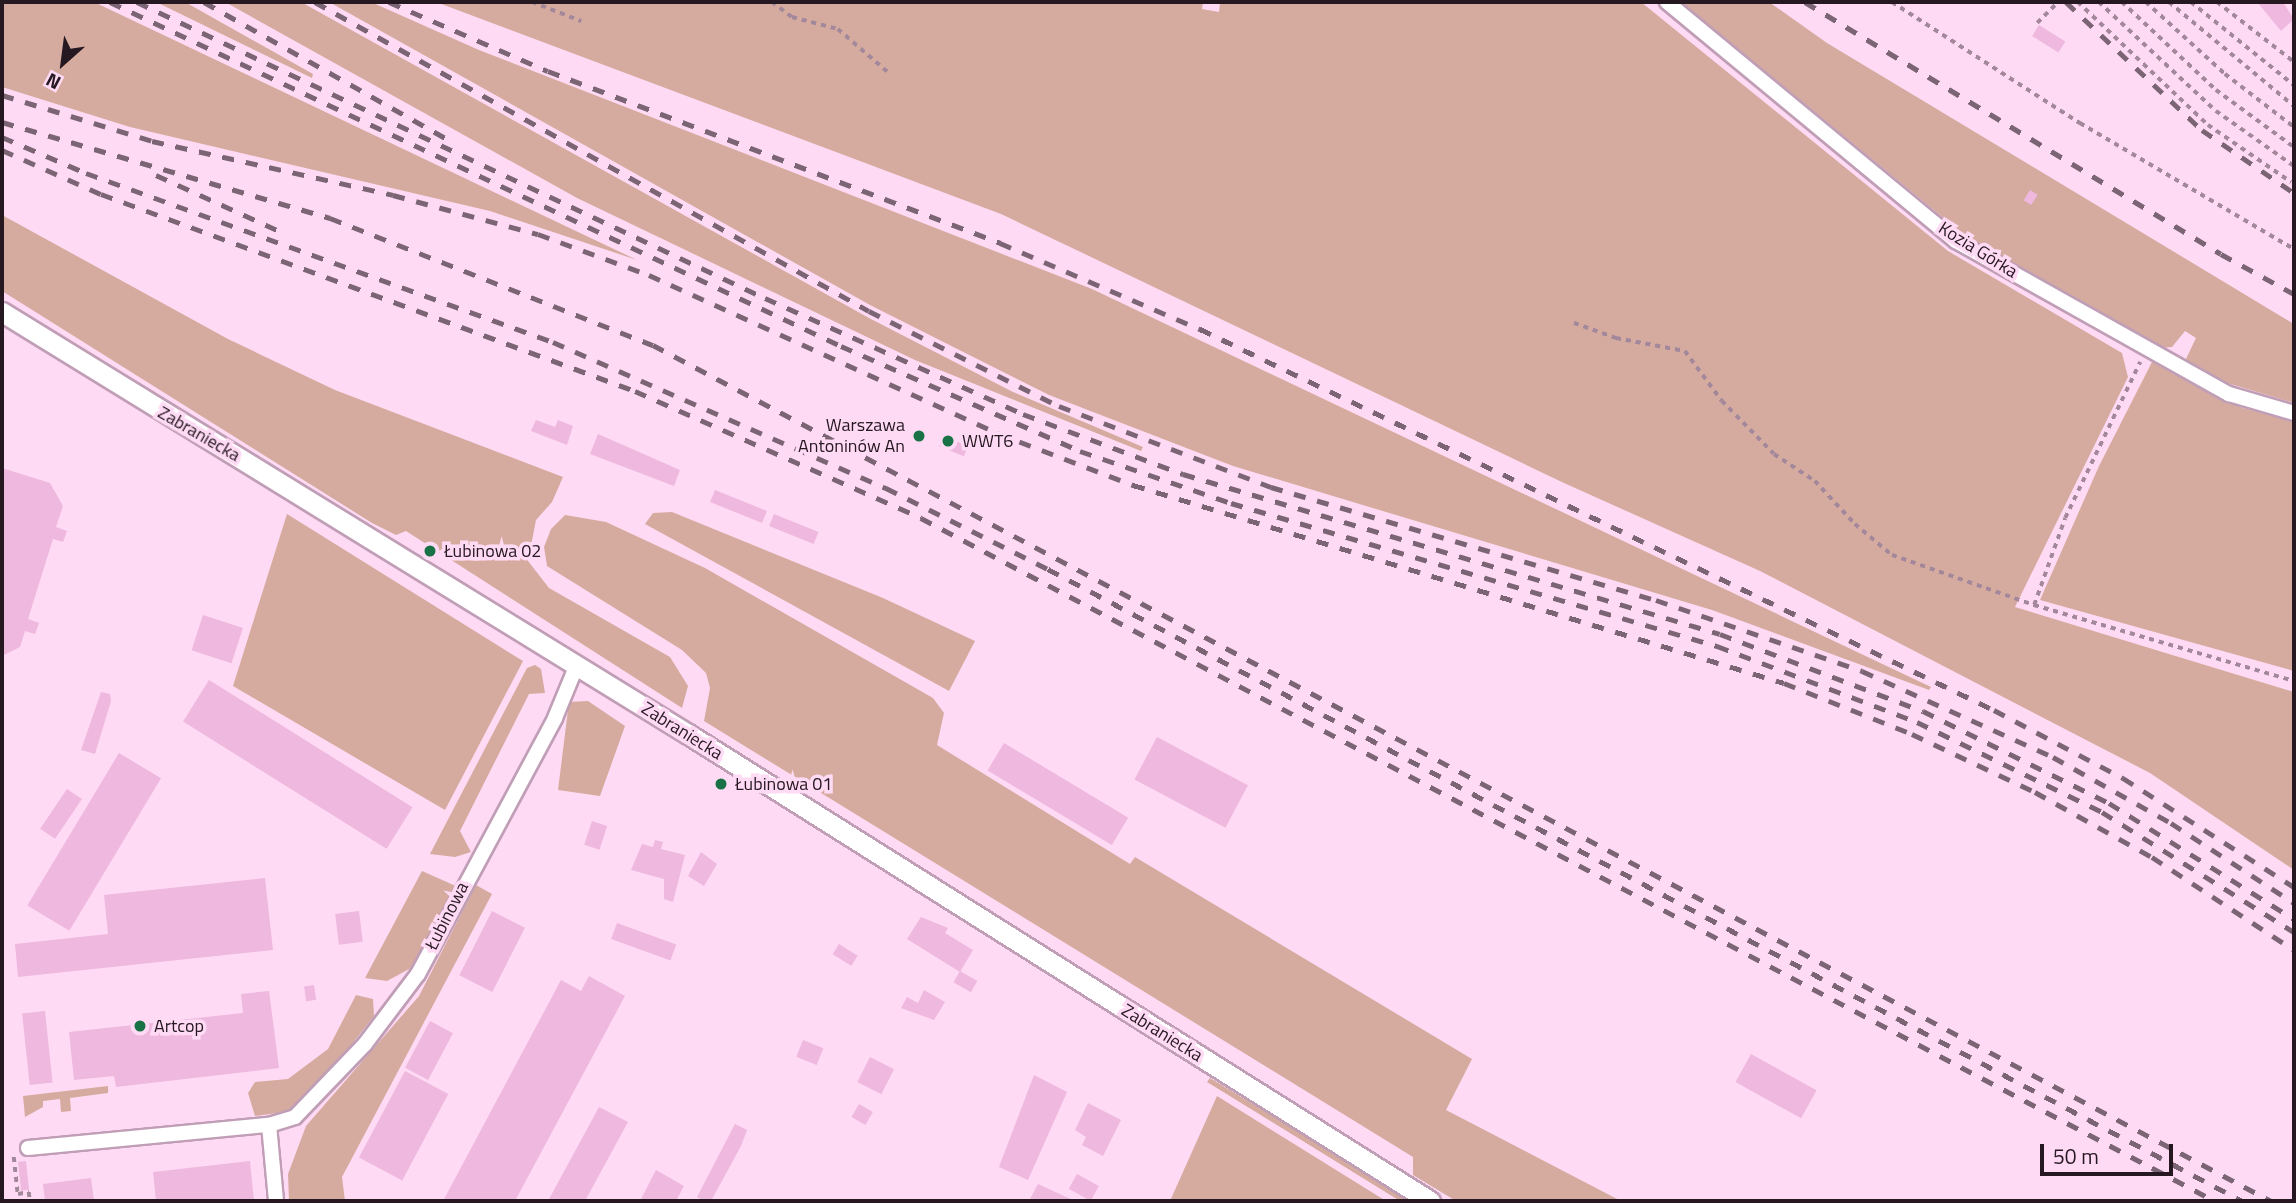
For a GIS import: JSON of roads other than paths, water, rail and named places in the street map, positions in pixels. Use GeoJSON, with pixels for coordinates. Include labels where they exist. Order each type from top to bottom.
{"type":"FeatureCollection","features":[{"type":"Feature","properties":{"kind":"main road","name":"Zabraniecka"},"geometry":{"type":"LineString","coordinates":[[2,312],[1430,1201]]}},
{"type":"Feature","properties":{"kind":"street","name":"Kozia Górka"},"geometry":{"type":"LineString","coordinates":[[1667,2],[1956,241],[2229,394],[2294,413]]}},
{"type":"Feature","properties":{"kind":"street","name":"Łubinowa"},"geometry":{"type":"LineString","coordinates":[[21,1148],[269,1125],[295,1117],[324,1089],[418,974],[555,718],[576,667]]}},
{"type":"Feature","properties":{"kind":"street"},"geometry":{"type":"LineString","coordinates":[[269,1125],[276,1201]]}},
{"type":"Feature","properties":{"kind":"railway"},"geometry":{"type":"LineString","coordinates":[[110,2],[841,346],[1080,451],[1231,503],[1717,646],[1917,722],[2102,812],[2294,932]]}},
{"type":"Feature","properties":{"kind":"railway"},"geometry":{"type":"LineString","coordinates":[[137,2],[765,298],[1023,414],[1183,474],[1720,634],[1923,711],[2109,803],[2294,919]]}},
{"type":"Feature","properties":{"kind":"railway"},"geometry":{"type":"LineString","coordinates":[[204,2],[445,138]]}},
{"type":"Feature","properties":{"kind":"railway"},"geometry":{"type":"LineString","coordinates":[[315,2],[869,311],[1059,406],[1271,487],[1656,600],[1862,671],[2053,757],[2171,823],[2294,903]]}},
{"type":"Feature","properties":{"kind":"railway"},"geometry":{"type":"LineString","coordinates":[[389,2],[548,71],[1000,243],[1200,329],[1994,710],[2123,778],[2294,887]]}},
{"type":"Feature","properties":{"kind":"railway"},"geometry":{"type":"LineString","coordinates":[[1805,2],[2221,254],[2294,294]]}},
{"type":"Feature","properties":{"kind":"railway"},"geometry":{"type":"LineString","coordinates":[[2066,2],[2202,130],[2294,193]]}},
{"type":"Feature","properties":{"kind":"railway"},"geometry":{"type":"LineString","coordinates":[[2,95],[152,141],[393,195],[538,234],[649,275],[997,433],[1133,485],[1784,683],[1912,734],[2035,792],[2152,857],[2294,950]]}},
{"type":"Feature","properties":{"kind":"railway"},"geometry":{"type":"LineString","coordinates":[[2,122],[330,218],[653,345],[2271,1201]]}},
{"type":"Feature","properties":{"kind":"railway"},"geometry":{"type":"LineString","coordinates":[[2,137],[86,173],[553,342],[886,488],[1048,569],[2242,1201]]}},
{"type":"Feature","properties":{"kind":"railway"},"geometry":{"type":"LineString","coordinates":[[2,150],[101,194],[635,391],[921,518],[2215,1201]]}},
{"type":"Feature","properties":{"kind":"railway"},"geometry":{"type":"LineString","coordinates":[[156,175],[277,230]]}},
{"type":"Feature","properties":{"kind":"place","name":"Warszawa Antoninów An"},"geometry":{"type":"Point","coordinates":[919,436]}},
{"type":"Feature","properties":{"kind":"place","name":"WWT6"},"geometry":{"type":"Point","coordinates":[948,441]}},
{"type":"Feature","properties":{"kind":"place","name":"Łubinowa 02"},"geometry":{"type":"Point","coordinates":[430,551]}},
{"type":"Feature","properties":{"kind":"place","name":"Łubinowa 01"},"geometry":{"type":"Point","coordinates":[721,784]}},
{"type":"Feature","properties":{"kind":"place","name":"Artcop"},"geometry":{"type":"Point","coordinates":[140,1026]}}]}
